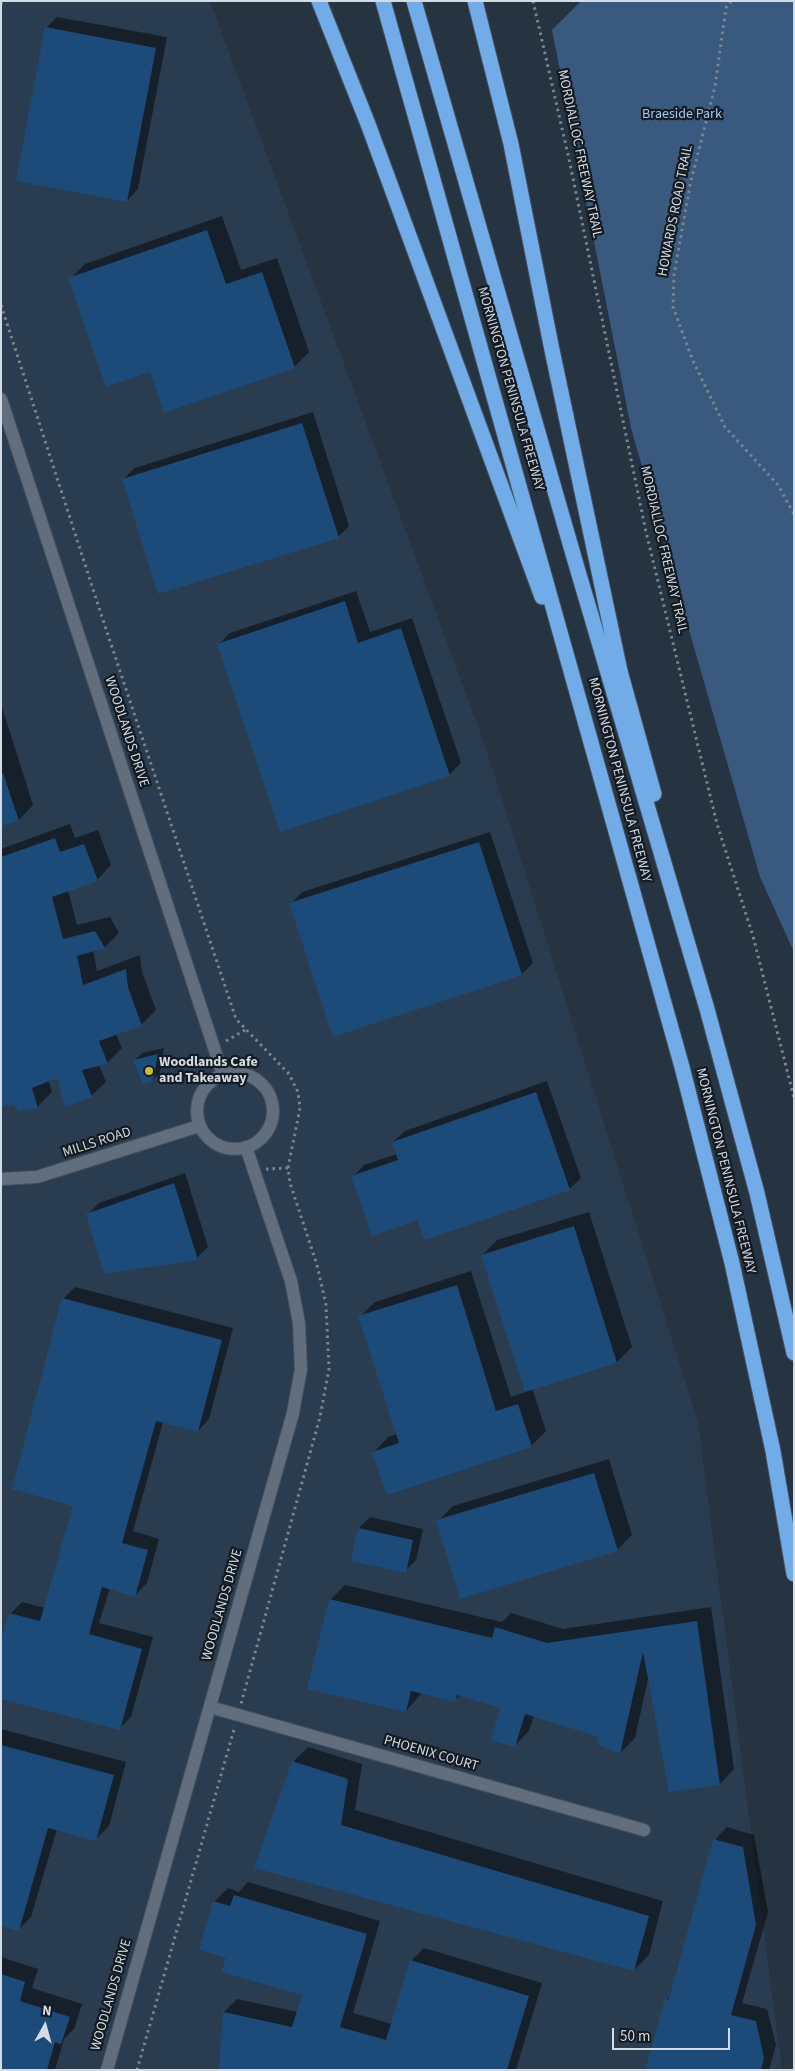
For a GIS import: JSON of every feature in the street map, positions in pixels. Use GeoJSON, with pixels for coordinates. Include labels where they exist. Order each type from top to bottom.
{"type":"FeatureCollection","features":[{"type":"Feature","properties":{"kind":"highway"},"geometry":{"type":"LineString","coordinates":[[320,1],[368,124],[580,700]]}},
{"type":"Feature","properties":{"kind":"highway","name":"MORNINGTON PENINSULA FREEWAY"},"geometry":{"type":"LineString","coordinates":[[383,1],[682,1067],[732,1263],[773,1451],[794,1574]]}},
{"type":"Feature","properties":{"kind":"highway","name":"MORNINGTON PENINSULA FREEWAY"},"geometry":{"type":"LineString","coordinates":[[414,1],[570,545],[709,1018],[773,1256],[794,1353]]}},
{"type":"Feature","properties":{"kind":"highway"},"geometry":{"type":"LineString","coordinates":[[475,1],[512,144],[554,359],[620,671],[744,1126],[773,1256]]}},
{"type":"Feature","properties":{"kind":"street","name":"WOODLANDS DRIVE"},"geometry":{"type":"LineString","coordinates":[[1,399],[223,1076]]}},
{"type":"Feature","properties":{"kind":"street"},"geometry":{"type":"LineString","coordinates":[[231,1073],[244,1074],[257,1080],[266,1089],[271,1100],[271,1122],[266,1134],[257,1142],[246,1147],[224,1148],[213,1143],[200,1126],[197,1114],[202,1092],[209,1083],[231,1073]]}},
{"type":"Feature","properties":{"kind":"street","name":"MILLS ROAD"},"geometry":{"type":"LineString","coordinates":[[1,1179],[38,1178],[200,1126]]}},
{"type":"Feature","properties":{"kind":"street","name":"WOODLANDS DRIVE"},"geometry":{"type":"LineString","coordinates":[[107,2070],[293,1413],[300,1370],[299,1323],[291,1281],[246,1147]]}},
{"type":"Feature","properties":{"kind":"street","name":"PHOENIX COURT"},"geometry":{"type":"LineString","coordinates":[[210,1707],[644,1830]]}},
{"type":"Feature","properties":{"kind":"path"},"geometry":{"type":"LineString","coordinates":[[1,5],[2,1]]}},
{"type":"Feature","properties":{"kind":"path","name":"MORDIALLOC FREEWAY TRAIL"},"geometry":{"type":"LineString","coordinates":[[533,1],[571,169],[646,532],[717,824],[753,936],[794,1098]]}},
{"type":"Feature","properties":{"kind":"path","name":"HOWARDS ROAD TRAIL"},"geometry":{"type":"LineString","coordinates":[[731,1],[726,8],[715,86],[690,185],[674,275],[673,307],[693,361],[724,427],[778,485],[794,514]]}},
{"type":"Feature","properties":{"kind":"path"},"geometry":{"type":"LineString","coordinates":[[1,304],[81,555],[188,870],[236,1019],[245,1030],[214,1048]]}},
{"type":"Feature","properties":{"kind":"path"},"geometry":{"type":"LineString","coordinates":[[254,1169],[288,1168]]}},
{"type":"Feature","properties":{"kind":"shaded area"},"geometry":{"type":"Polygon","coordinates":[[[1,1],[210,1],[486,748],[698,1422],[782,2070],[1,2070],[1,1]]]}},
{"type":"Feature","properties":{"kind":"green space","name":"Braeside Park"},"geometry":{"type":"Polygon","coordinates":[[[581,1],[794,1],[794,952],[760,877],[631,428],[552,30],[581,1]]]}},
{"type":"Feature","properties":{"kind":"building"},"geometry":{"type":"Polygon","coordinates":[[[45,27],[156,48],[127,202],[16,181],[45,27]]]}},
{"type":"Feature","properties":{"kind":"building"},"geometry":{"type":"Polygon","coordinates":[[[207,230],[226,284],[262,272],[295,368],[164,413],[150,372],[106,387],[68,278],[207,230]]]}},
{"type":"Feature","properties":{"kind":"building"},"geometry":{"type":"Polygon","coordinates":[[[302,423],[339,538],[158,594],[122,479],[302,423]]]}},
{"type":"Feature","properties":{"kind":"building"},"geometry":{"type":"Polygon","coordinates":[[[345,601],[358,643],[401,628],[450,776],[280,832],[217,644],[345,601]]]}},
{"type":"Feature","properties":{"kind":"building"},"geometry":{"type":"Polygon","coordinates":[[[3,773],[19,821],[1,826],[1,774],[3,773]]]}},
{"type":"Feature","properties":{"kind":"building"},"geometry":{"type":"Polygon","coordinates":[[[55,838],[60,852],[84,844],[98,881],[52,897],[63,939],[95,931],[105,948],[77,956],[83,985],[126,969],[128,987],[142,1026],[99,1041],[108,1064],[82,1070],[92,1097],[65,1107],[57,1078],[32,1088],[38,1108],[18,1112],[14,1104],[1,1107],[1,857],[55,838]]]}},
{"type":"Feature","properties":{"kind":"building"},"geometry":{"type":"Polygon","coordinates":[[[479,842],[522,975],[333,1037],[289,903],[479,842]]]}},
{"type":"Feature","properties":{"kind":"building"},"geometry":{"type":"Polygon","coordinates":[[[158,1054],[153,1081],[143,1084],[133,1060],[158,1054]]]}},
{"type":"Feature","properties":{"kind":"building"},"geometry":{"type":"Polygon","coordinates":[[[536,1092],[570,1190],[425,1240],[417,1220],[372,1236],[351,1176],[398,1160],[392,1142],[536,1092]]]}},
{"type":"Feature","properties":{"kind":"building"},"geometry":{"type":"Polygon","coordinates":[[[174,1183],[198,1260],[104,1274],[86,1214],[174,1183]]]}},
{"type":"Feature","properties":{"kind":"building"},"geometry":{"type":"Polygon","coordinates":[[[574,1226],[617,1363],[525,1392],[481,1255],[574,1226]]]}},
{"type":"Feature","properties":{"kind":"building"},"geometry":{"type":"Polygon","coordinates":[[[457,1285],[496,1411],[518,1404],[532,1447],[387,1495],[372,1452],[399,1443],[358,1316],[457,1285]]]}},
{"type":"Feature","properties":{"kind":"building"},"geometry":{"type":"Polygon","coordinates":[[[62,1298],[222,1340],[198,1432],[156,1421],[122,1543],[148,1550],[135,1597],[102,1587],[89,1634],[142,1649],[120,1730],[1,1699],[1,1641],[9,1613],[40,1621],[73,1506],[12,1489],[62,1298]]]}},
{"type":"Feature","properties":{"kind":"building"},"geometry":{"type":"Polygon","coordinates":[[[594,1473],[618,1551],[460,1599],[436,1520],[594,1473]]]}},
{"type":"Feature","properties":{"kind":"building"},"geometry":{"type":"Polygon","coordinates":[[[358,1528],[413,1540],[406,1573],[351,1561],[358,1528]]]}},
{"type":"Feature","properties":{"kind":"building"},"geometry":{"type":"Polygon","coordinates":[[[329,1599],[492,1638],[495,1627],[547,1643],[697,1621],[720,1785],[669,1792],[643,1652],[620,1754],[597,1744],[599,1737],[525,1714],[515,1747],[491,1740],[500,1708],[457,1695],[456,1702],[411,1691],[406,1712],[307,1689],[329,1599]]]}},
{"type":"Feature","properties":{"kind":"building"},"geometry":{"type":"Polygon","coordinates":[[[1,1745],[114,1775],[96,1841],[48,1828],[19,1931],[1,1926],[1,1745]]]}},
{"type":"Feature","properties":{"kind":"building"},"geometry":{"type":"Polygon","coordinates":[[[292,1761],[348,1779],[341,1825],[649,1916],[634,1971],[254,1868],[292,1761]]]}},
{"type":"Feature","properties":{"kind":"building"},"geometry":{"type":"Polygon","coordinates":[[[713,1839],[743,1847],[756,1925],[731,2015],[756,2021],[764,2058],[761,2070],[645,2070],[665,1999],[668,2000],[674,1981],[713,1839]]]}},
{"type":"Feature","properties":{"kind":"building"},"geometry":{"type":"Polygon","coordinates":[[[234,1895],[367,1934],[340,2027],[386,2040],[410,1960],[529,1996],[507,2070],[219,2070],[223,2012],[292,2027],[302,1995],[221,1972],[226,1958],[199,1950],[213,1901],[230,1906],[234,1895]]]}},
{"type":"Feature","properties":{"kind":"building"},"geometry":{"type":"Polygon","coordinates":[[[1,1974],[25,1982],[20,2001],[70,2017],[61,2044],[55,2042],[47,2070],[1,2070],[1,1974]]]}},
{"type":"Feature","properties":{"kind":"place","name":"Woodlands Cafe and Takeaway"},"geometry":{"type":"Point","coordinates":[149,1071]}}]}
